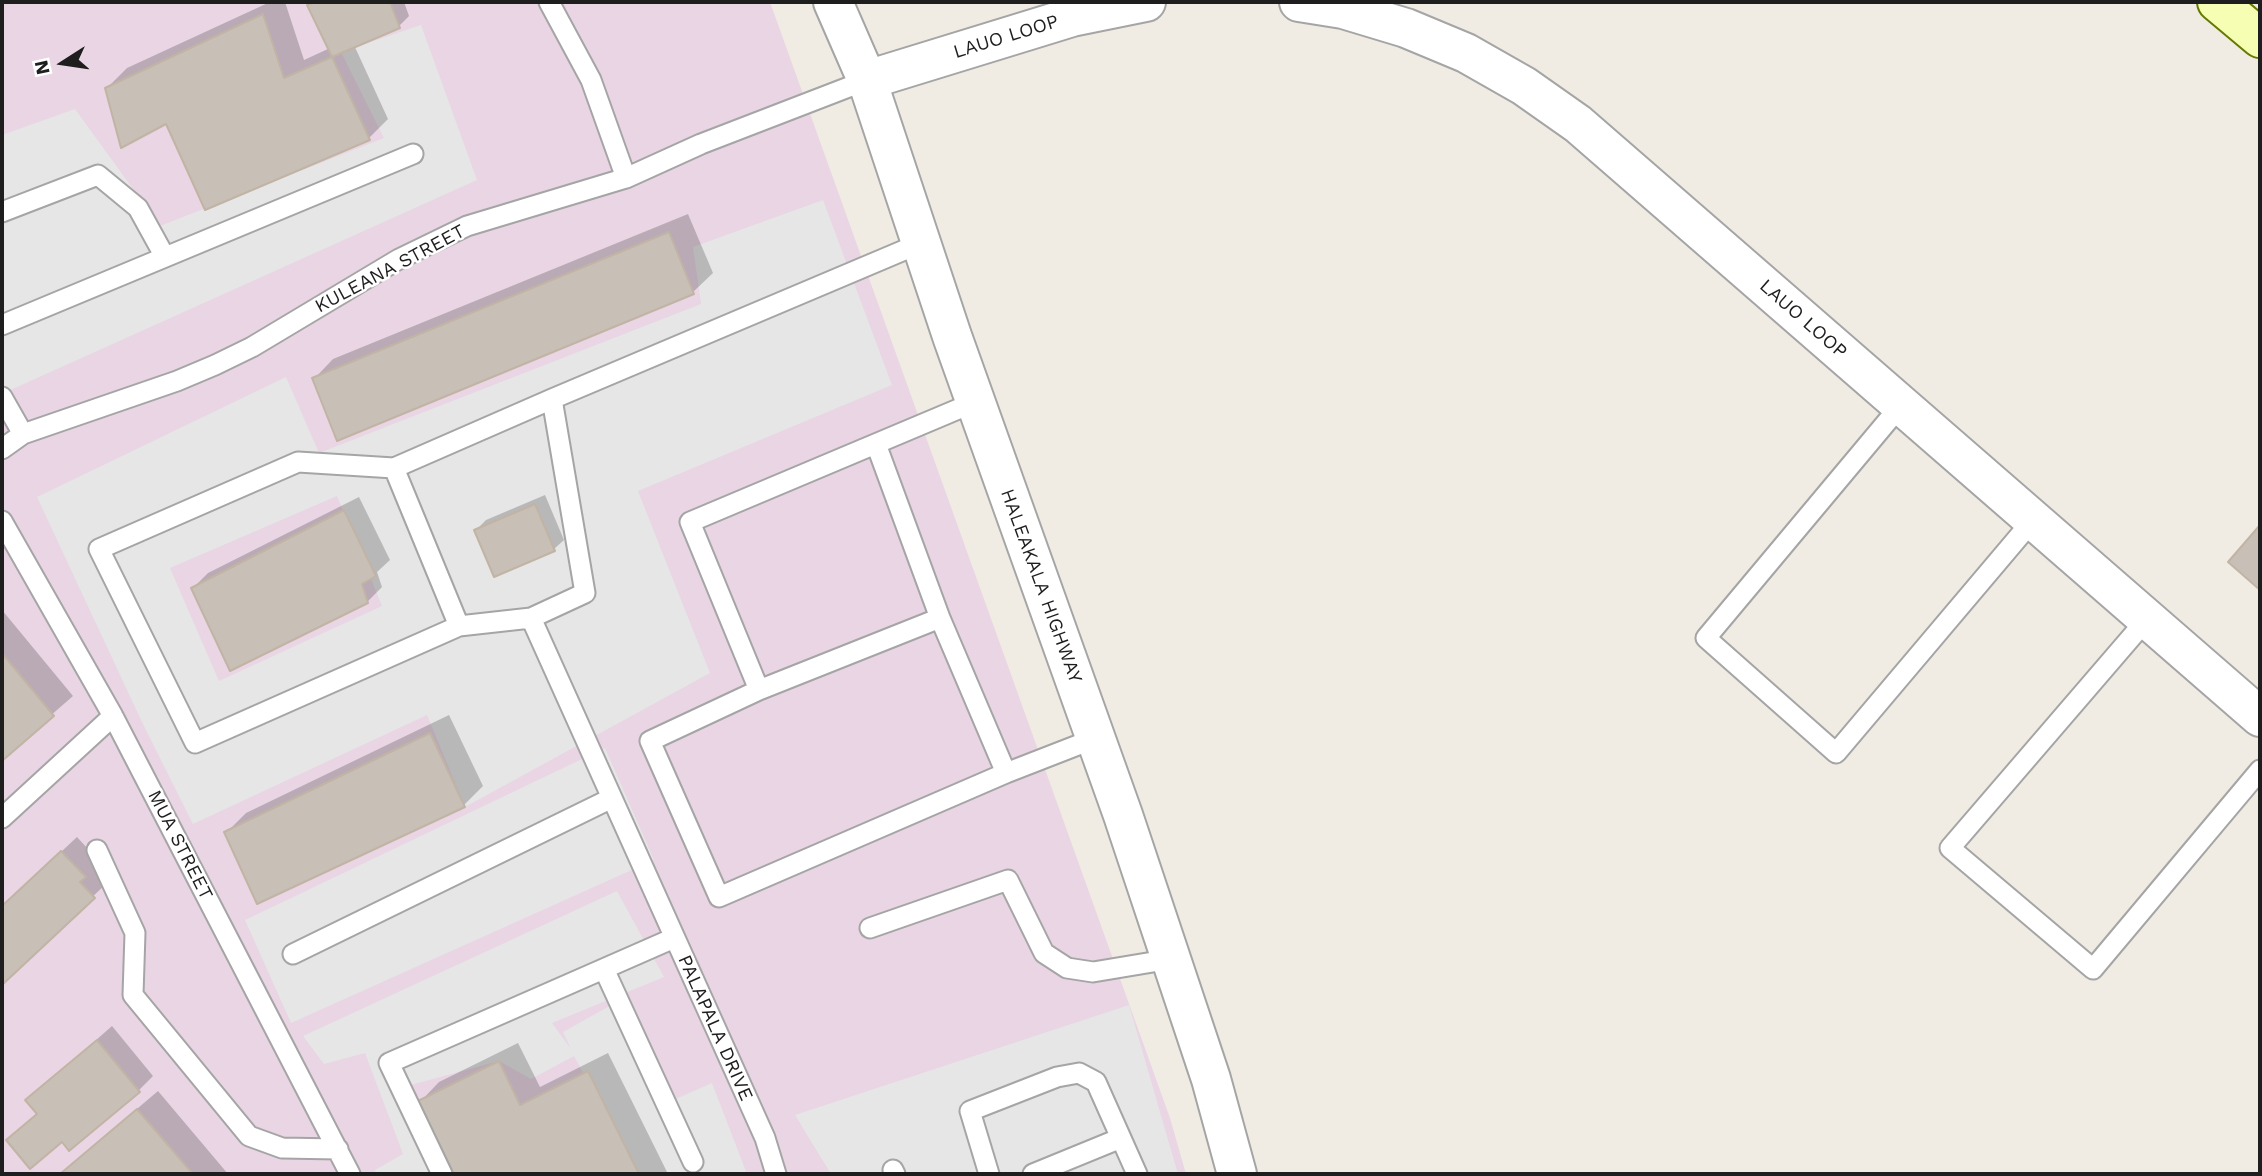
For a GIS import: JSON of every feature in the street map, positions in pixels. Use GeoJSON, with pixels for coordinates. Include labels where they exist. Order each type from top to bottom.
{"type":"FeatureCollection","features":[{"type":"Feature","properties":{"kind":"main road"},"geometry":{"type":"LineString","coordinates":[[2217,2],[2260,38]]}},
{"type":"Feature","properties":{"kind":"street","name":"HALEAKALA HIGHWAY"},"geometry":{"type":"LineString","coordinates":[[833,2],[867,80],[975,402],[1096,738],[1211,1079],[1237,1174]]}},
{"type":"Feature","properties":{"kind":"street","name":"LAUO LOOP"},"geometry":{"type":"LineString","coordinates":[[867,80],[1072,17],[1146,2]]}},
{"type":"Feature","properties":{"kind":"street","name":"LAUO LOOP"},"geometry":{"type":"LineString","coordinates":[[1299,2],[1343,9],[1406,28],[1466,53],[1524,86],[1578,124],[2260,717]]}},
{"type":"Feature","properties":{"kind":"lane"},"geometry":{"type":"LineString","coordinates":[[549,2],[591,80],[626,178]]}},
{"type":"Feature","properties":{"kind":"lane","name":"KULEANA STREET"},"geometry":{"type":"LineString","coordinates":[[2,449],[23,434],[177,381],[215,365],[252,347],[400,259],[467,226],[626,178],[701,144],[867,80]]}},
{"type":"Feature","properties":{"kind":"lane"},"geometry":{"type":"LineString","coordinates":[[2,325],[413,154]]}},
{"type":"Feature","properties":{"kind":"lane"},"geometry":{"type":"LineString","coordinates":[[2,212],[98,175],[138,208],[165,257]]}},
{"type":"Feature","properties":{"kind":"lane"},"geometry":{"type":"LineString","coordinates":[[552,399],[585,593],[531,618],[458,626],[195,743],[99,549],[298,462],[394,468],[552,399],[921,243]]}},
{"type":"Feature","properties":{"kind":"lane"},"geometry":{"type":"LineString","coordinates":[[2,397],[23,434]]}},
{"type":"Feature","properties":{"kind":"lane"},"geometry":{"type":"LineString","coordinates":[[758,690],[690,522],[975,402]]}},
{"type":"Feature","properties":{"kind":"lane"},"geometry":{"type":"LineString","coordinates":[[1901,405],[1706,638],[1836,753],[2033,520]]}},
{"type":"Feature","properties":{"kind":"lane"},"geometry":{"type":"LineString","coordinates":[[876,444],[940,618],[1006,773]]}},
{"type":"Feature","properties":{"kind":"lane"},"geometry":{"type":"LineString","coordinates":[[394,468],[458,626]]}},
{"type":"Feature","properties":{"kind":"lane","name":"MUA STREET"},"geometry":{"type":"LineString","coordinates":[[2,521],[113,716],[350,1174]]}},
{"type":"Feature","properties":{"kind":"lane","name":"PALAPALA DRIVE"},"geometry":{"type":"LineString","coordinates":[[531,618],[765,1138],[776,1174]]}},
{"type":"Feature","properties":{"kind":"lane"},"geometry":{"type":"LineString","coordinates":[[940,618],[758,690],[650,741],[719,897],[1006,773],[1096,738]]}},
{"type":"Feature","properties":{"kind":"lane"},"geometry":{"type":"LineString","coordinates":[[2147,619],[1950,848],[2093,970],[2260,770]]}},
{"type":"Feature","properties":{"kind":"lane"},"geometry":{"type":"LineString","coordinates":[[2,818],[113,716]]}},
{"type":"Feature","properties":{"kind":"lane"},"geometry":{"type":"LineString","coordinates":[[293,954],[612,798]]}},
{"type":"Feature","properties":{"kind":"lane"},"geometry":{"type":"LineString","coordinates":[[97,850],[135,933],[133,995],[249,1136],[282,1148],[338,1149]]}},
{"type":"Feature","properties":{"kind":"lane"},"geometry":{"type":"LineString","coordinates":[[870,928],[1008,880],[1044,953],[1067,968],[1093,972],[1171,958]]}},
{"type":"Feature","properties":{"kind":"lane"},"geometry":{"type":"LineString","coordinates":[[442,1174],[389,1063],[674,938]]}},
{"type":"Feature","properties":{"kind":"lane"},"geometry":{"type":"LineString","coordinates":[[604,969],[693,1163]]}},
{"type":"Feature","properties":{"kind":"lane"},"geometry":{"type":"LineString","coordinates":[[989,1174],[971,1111],[1057,1077],[1079,1073],[1096,1082],[1137,1174]]}},
{"type":"Feature","properties":{"kind":"lane"},"geometry":{"type":"LineString","coordinates":[[1033,1174],[1121,1138]]}},
{"type":"Feature","properties":{"kind":"shaded area"},"geometry":{"type":"Polygon","coordinates":[[[2,2],[770,2],[1170,1118],[1186,1174],[2,1174],[2,2]]]}},
{"type":"Feature","properties":{"kind":"shaded area"},"geometry":{"type":"Polygon","coordinates":[[[421,25],[477,180],[6,392],[2,387],[2,135],[75,109],[160,226],[384,138],[341,52],[421,25]]]}},
{"type":"Feature","properties":{"kind":"shaded area"},"geometry":{"type":"Polygon","coordinates":[[[823,200],[892,385],[638,491],[710,673],[465,807],[427,715],[193,824],[141,720],[37,497],[286,377],[319,453],[701,304],[693,247],[823,200]],[[337,496],[170,568],[219,681],[382,606],[337,496]]]}},
{"type":"Feature","properties":{"kind":"shaded area"},"geometry":{"type":"Polygon","coordinates":[[[605,748],[654,860],[291,1023],[245,920],[605,748]]]}},
{"type":"Feature","properties":{"kind":"shaded area"},"geometry":{"type":"Polygon","coordinates":[[[617,891],[664,977],[552,1023],[571,1049],[563,1032],[622,999],[662,1105],[712,1083],[747,1174],[638,1174],[574,1056],[531,1079],[499,1061],[396,1089],[437,1174],[376,1174],[375,1170],[403,1154],[365,1053],[324,1064],[303,1036],[617,891]]]}},
{"type":"Feature","properties":{"kind":"shaded area"},"geometry":{"type":"Polygon","coordinates":[[[1129,1005],[1178,1174],[831,1174],[795,1115],[1129,1005]]]}},
{"type":"Feature","properties":{"kind":"building"},"geometry":{"type":"Polygon","coordinates":[[[314,2],[390,2],[400,28],[332,57],[307,5],[314,2]]]}},
{"type":"Feature","properties":{"kind":"building"},"geometry":{"type":"Polygon","coordinates":[[[263,14],[284,78],[332,57],[370,140],[205,210],[166,124],[121,148],[105,88],[263,14]]]}},
{"type":"Feature","properties":{"kind":"building"},"geometry":{"type":"Polygon","coordinates":[[[669,232],[694,294],[337,441],[312,378],[669,232]]]}},
{"type":"Feature","properties":{"kind":"building"},"geometry":{"type":"Polygon","coordinates":[[[535,504],[555,551],[494,577],[474,530],[535,504]]]}},
{"type":"Feature","properties":{"kind":"building"},"geometry":{"type":"Polygon","coordinates":[[[344,510],[376,576],[362,584],[368,603],[230,671],[191,588],[344,510]]]}},
{"type":"Feature","properties":{"kind":"building"},"geometry":{"type":"Polygon","coordinates":[[[2260,525],[2260,590],[2228,562],[2260,525]]]}},
{"type":"Feature","properties":{"kind":"building"},"geometry":{"type":"Polygon","coordinates":[[[2,653],[54,716],[2,761],[2,653]]]}},
{"type":"Feature","properties":{"kind":"building"},"geometry":{"type":"Polygon","coordinates":[[[430,733],[465,807],[257,904],[224,832],[430,733]]]}},
{"type":"Feature","properties":{"kind":"building"},"geometry":{"type":"Polygon","coordinates":[[[61,851],[86,877],[80,882],[95,898],[2,985],[2,906],[61,851]]]}},
{"type":"Feature","properties":{"kind":"building"},"geometry":{"type":"Polygon","coordinates":[[[97,1040],[140,1092],[69,1151],[62,1142],[30,1169],[6,1140],[37,1114],[25,1100],[97,1040]]]}},
{"type":"Feature","properties":{"kind":"building"},"geometry":{"type":"Polygon","coordinates":[[[499,1061],[520,1105],[588,1071],[639,1174],[454,1174],[418,1101],[499,1061]]]}},
{"type":"Feature","properties":{"kind":"building"},"geometry":{"type":"Polygon","coordinates":[[[137,1109],[193,1174],[60,1174],[137,1109]]]}}]}
